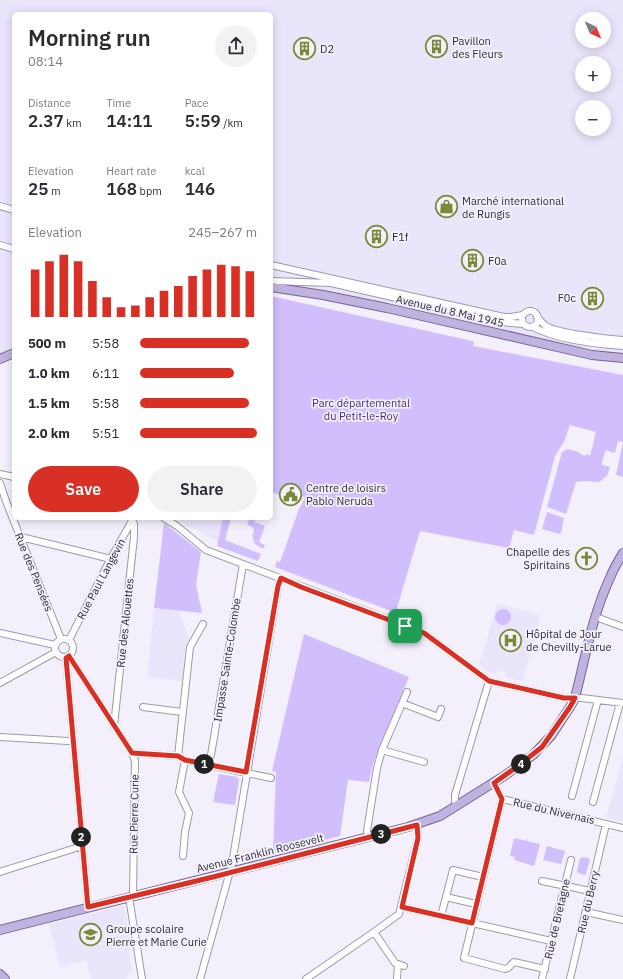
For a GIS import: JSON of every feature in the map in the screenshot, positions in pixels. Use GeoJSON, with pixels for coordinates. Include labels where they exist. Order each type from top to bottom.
{"type":"FeatureCollection","features":[{"type":"Feature","properties":{"kind":"main road","name":"Avenue du 8 Mai 1945"},"geometry":{"type":"LineString","coordinates":[[273,287],[323,295],[387,308],[592,355],[623,358]]}},
{"type":"Feature","properties":{"kind":"main road"},"geometry":{"type":"LineString","coordinates":[[0,359],[12,353]]}},
{"type":"Feature","properties":{"kind":"main road","name":"Avenue Franklin Roosevelt"},"geometry":{"type":"LineString","coordinates":[[0,930],[130,896],[417,825],[440,816],[458,806],[494,783],[542,747],[567,713],[575,698],[596,617],[608,581],[623,552]]}},
{"type":"Feature","properties":{"kind":"main road"},"geometry":{"type":"LineString","coordinates":[[0,974],[5,979]]}},
{"type":"Feature","properties":{"kind":"street"},"geometry":{"type":"LineString","coordinates":[[0,206],[12,209]]}},
{"type":"Feature","properties":{"kind":"street"},"geometry":{"type":"LineString","coordinates":[[0,245],[12,248]]}},
{"type":"Feature","properties":{"kind":"street"},"geometry":{"type":"LineString","coordinates":[[273,265],[504,317],[523,315],[525,312],[530,311],[535,313],[537,317],[549,328],[600,338],[623,340]]}},
{"type":"Feature","properties":{"kind":"street"},"geometry":{"type":"LineString","coordinates":[[273,281],[331,283],[501,322],[523,324],[528,327],[533,327],[546,332],[579,340],[623,346]]}},
{"type":"Feature","properties":{"kind":"street"},"geometry":{"type":"LineString","coordinates":[[523,315],[523,324]]}},
{"type":"Feature","properties":{"kind":"street"},"geometry":{"type":"LineString","coordinates":[[533,327],[536,324],[537,317]]}},
{"type":"Feature","properties":{"kind":"street"},"geometry":{"type":"LineString","coordinates":[[0,474],[12,477]]}},
{"type":"Feature","properties":{"kind":"street","name":"Rue des Pensées"},"geometry":{"type":"LineString","coordinates":[[0,483],[2,492],[12,516]]}},
{"type":"Feature","properties":{"kind":"street","name":"Rue des Pensées"},"geometry":{"type":"LineString","coordinates":[[14,520],[61,639]]}},
{"type":"Feature","properties":{"kind":"street","name":"Rue Paul Langevin"},"geometry":{"type":"LineString","coordinates":[[69,640],[111,558],[133,520]]}},
{"type":"Feature","properties":{"kind":"street","name":"Rue des Alouettes"},"geometry":{"type":"LineString","coordinates":[[114,726],[134,537],[133,520]]}},
{"type":"Feature","properties":{"kind":"street"},"geometry":{"type":"LineString","coordinates":[[167,520],[177,526],[206,550],[424,633],[489,681],[564,698],[621,703],[593,802]]}},
{"type":"Feature","properties":{"kind":"street"},"geometry":{"type":"LineString","coordinates":[[21,537],[111,558]]}},
{"type":"Feature","properties":{"kind":"street","name":"Impasse Sainte-Colombe"},"geometry":{"type":"LineString","coordinates":[[211,755],[243,564]]}},
{"type":"Feature","properties":{"kind":"street"},"geometry":{"type":"LineString","coordinates":[[200,979],[230,872],[278,586],[281,578]]}},
{"type":"Feature","properties":{"kind":"street"},"geometry":{"type":"LineString","coordinates":[[596,617],[623,627]]}},
{"type":"Feature","properties":{"kind":"street"},"geometry":{"type":"LineString","coordinates":[[178,756],[190,647],[203,624]]}},
{"type":"Feature","properties":{"kind":"street"},"geometry":{"type":"LineString","coordinates":[[0,633],[55,645]]}},
{"type":"Feature","properties":{"kind":"street"},"geometry":{"type":"LineString","coordinates":[[61,639],[69,640],[74,648],[72,654],[68,657],[60,657],[56,652],[55,645],[61,639]]}},
{"type":"Feature","properties":{"kind":"street"},"geometry":{"type":"LineString","coordinates":[[0,684],[56,652]]}},
{"type":"Feature","properties":{"kind":"street"},"geometry":{"type":"LineString","coordinates":[[68,657],[73,741],[88,907]]}},
{"type":"Feature","properties":{"kind":"street","name":"Rue Pierre Curie"},"geometry":{"type":"LineString","coordinates":[[68,657],[132,753],[135,761],[130,896],[142,979]]}},
{"type":"Feature","properties":{"kind":"street"},"geometry":{"type":"LineString","coordinates":[[458,806],[455,801],[455,794],[489,681]]}},
{"type":"Feature","properties":{"kind":"street"},"geometry":{"type":"LineString","coordinates":[[367,837],[377,768],[382,750],[407,692]]}},
{"type":"Feature","properties":{"kind":"street"},"geometry":{"type":"LineString","coordinates":[[572,796],[598,700]]}},
{"type":"Feature","properties":{"kind":"street"},"geometry":{"type":"LineString","coordinates":[[402,704],[438,717],[441,709]]}},
{"type":"Feature","properties":{"kind":"street"},"geometry":{"type":"LineString","coordinates":[[143,707],[182,712]]}},
{"type":"Feature","properties":{"kind":"street"},"geometry":{"type":"LineString","coordinates":[[0,737],[73,741]]}},
{"type":"Feature","properties":{"kind":"street"},"geometry":{"type":"LineString","coordinates":[[382,750],[424,762]]}},
{"type":"Feature","properties":{"kind":"street"},"geometry":{"type":"LineString","coordinates":[[132,753],[178,756],[185,760],[271,778]]}},
{"type":"Feature","properties":{"kind":"street"},"geometry":{"type":"LineString","coordinates":[[183,856],[185,832],[189,813],[179,792],[185,760]]}},
{"type":"Feature","properties":{"kind":"street","name":"Rue du Nivernais"},"geometry":{"type":"LineString","coordinates":[[494,783],[502,799],[623,828]]}},
{"type":"Feature","properties":{"kind":"street"},"geometry":{"type":"LineString","coordinates":[[502,799],[464,958],[505,969],[514,962],[545,969]]}},
{"type":"Feature","properties":{"kind":"street","name":"Rue du Berry"},"geometry":{"type":"LineString","coordinates":[[570,979],[606,824]]}},
{"type":"Feature","properties":{"kind":"street"},"geometry":{"type":"LineString","coordinates":[[306,979],[400,914],[418,838],[417,825]]}},
{"type":"Feature","properties":{"kind":"street"},"geometry":{"type":"LineString","coordinates":[[0,872],[82,846]]}},
{"type":"Feature","properties":{"kind":"street","name":"Rue de Bretagne"},"geometry":{"type":"LineString","coordinates":[[542,979],[571,860]]}},
{"type":"Feature","properties":{"kind":"street"},"geometry":{"type":"LineString","coordinates":[[442,916],[453,870],[483,877]]}},
{"type":"Feature","properties":{"kind":"street"},"geometry":{"type":"LineString","coordinates":[[542,882],[590,891]]}},
{"type":"Feature","properties":{"kind":"street"},"geometry":{"type":"LineString","coordinates":[[446,897],[476,904]]}},
{"type":"Feature","properties":{"kind":"street"},"geometry":{"type":"LineString","coordinates":[[402,907],[551,941]]}},
{"type":"Feature","properties":{"kind":"street"},"geometry":{"type":"LineString","coordinates":[[586,912],[623,920]]}},
{"type":"Feature","properties":{"kind":"street"},"geometry":{"type":"LineString","coordinates":[[374,932],[395,963],[401,965],[397,979]]}},
{"type":"Feature","properties":{"kind":"shaded area","name":"Marché international de Rungis"},"geometry":{"type":"Polygon","coordinates":[[[0,0],[623,0],[623,354],[597,352],[330,292],[273,284],[273,12],[12,12],[12,348],[0,353],[0,0]]]}},
{"type":"Feature","properties":{"kind":"shaded area"},"geometry":{"type":"Polygon","coordinates":[[[179,520],[223,520],[218,541],[206,536],[196,529],[188,527],[179,520]]]}},
{"type":"Feature","properties":{"kind":"shaded area","name":"Hôpital de Jour de Chevilly-Larue"},"geometry":{"type":"Polygon","coordinates":[[[497,604],[541,615],[523,681],[505,677],[507,673],[498,671],[496,675],[479,665],[497,604]]]}},
{"type":"Feature","properties":{"kind":"shaded area"},"geometry":{"type":"Polygon","coordinates":[[[154,608],[179,611],[189,638],[185,647],[182,681],[147,677],[154,608]]]}},
{"type":"Feature","properties":{"kind":"shaded area"},"geometry":{"type":"Polygon","coordinates":[[[623,757],[623,822],[606,818],[623,757]]]}},
{"type":"Feature","properties":{"kind":"shaded area","name":"Groupe scolaire Pierre et Marie Curie"},"geometry":{"type":"Polygon","coordinates":[[[124,906],[131,946],[129,948],[129,956],[133,971],[126,979],[91,979],[86,960],[60,967],[49,924],[124,906]]]}},
{"type":"Feature","properties":{"kind":"green space","name":"Parc départemental du Petit-le-Roy"},"geometry":{"type":"Polygon","coordinates":[[[273,296],[472,341],[474,342],[473,346],[623,375],[623,442],[618,441],[615,453],[606,450],[602,465],[610,467],[607,476],[599,482],[576,482],[566,514],[547,507],[562,452],[567,449],[578,452],[584,456],[588,454],[590,456],[596,432],[570,425],[564,442],[555,456],[534,535],[514,530],[509,548],[420,531],[396,611],[391,611],[275,567],[277,561],[280,562],[299,509],[305,498],[288,487],[282,496],[273,493],[273,296]]]}},
{"type":"Feature","properties":{"kind":"green space"},"geometry":{"type":"Polygon","coordinates":[[[623,442],[623,477],[616,475],[623,442]]]}},
{"type":"Feature","properties":{"kind":"green space"},"geometry":{"type":"Polygon","coordinates":[[[547,512],[564,518],[560,534],[542,529],[547,512]]]}},
{"type":"Feature","properties":{"kind":"green space"},"geometry":{"type":"Polygon","coordinates":[[[223,520],[230,520],[225,540],[261,554],[258,561],[217,546],[223,520]]]}},
{"type":"Feature","properties":{"kind":"green space"},"geometry":{"type":"Polygon","coordinates":[[[249,520],[256,520],[254,522],[265,526],[259,542],[265,545],[263,549],[255,544],[252,535],[254,532],[253,528],[247,524],[249,520]]]}},
{"type":"Feature","properties":{"kind":"green space"},"geometry":{"type":"Polygon","coordinates":[[[164,523],[201,552],[196,585],[202,613],[154,608],[164,523]]]}},
{"type":"Feature","properties":{"kind":"green space"},"geometry":{"type":"Polygon","coordinates":[[[503,609],[510,614],[511,617],[506,624],[503,625],[496,620],[495,617],[500,610],[503,609]]]}},
{"type":"Feature","properties":{"kind":"green space"},"geometry":{"type":"Polygon","coordinates":[[[304,634],[409,677],[373,764],[369,782],[348,780],[340,836],[273,853],[276,772],[272,771],[304,634]]]}},
{"type":"Feature","properties":{"kind":"green space"},"geometry":{"type":"Polygon","coordinates":[[[219,774],[237,777],[239,780],[235,805],[213,802],[219,774]]]}},
{"type":"Feature","properties":{"kind":"green space"},"geometry":{"type":"Polygon","coordinates":[[[514,838],[540,844],[534,866],[514,860],[515,857],[510,856],[514,838]]]}},
{"type":"Feature","properties":{"kind":"green space"},"geometry":{"type":"Polygon","coordinates":[[[547,846],[565,851],[561,864],[543,860],[547,846]]]}},
{"type":"Feature","properties":{"kind":"green space"},"geometry":{"type":"Polygon","coordinates":[[[580,858],[589,858],[590,860],[585,875],[578,873],[577,871],[580,858]]]}},
{"type":"Feature","properties":{"kind":"place","name":"Pavillon des Fleurs"},"geometry":{"type":"Point","coordinates":[436,47]}},
{"type":"Feature","properties":{"kind":"place","name":"D2"},"geometry":{"type":"Point","coordinates":[304,49]}},
{"type":"Feature","properties":{"kind":"place","name":"Marché international de Rungis"},"geometry":{"type":"Point","coordinates":[447,207]}},
{"type":"Feature","properties":{"kind":"place","name":"F1f"},"geometry":{"type":"Point","coordinates":[376,237]}},
{"type":"Feature","properties":{"kind":"place","name":"F0a"},"geometry":{"type":"Point","coordinates":[473,261]}},
{"type":"Feature","properties":{"kind":"place","name":"F0c"},"geometry":{"type":"Point","coordinates":[592,298]}},
{"type":"Feature","properties":{"kind":"place","name":"Centre de loisirs Pablo Neruda"},"geometry":{"type":"Point","coordinates":[291,494]}},
{"type":"Feature","properties":{"kind":"place","name":"Chapelle des Spiritains"},"geometry":{"type":"Point","coordinates":[586,558]}},
{"type":"Feature","properties":{"kind":"place","name":"Hôpital de Jour de Chevilly-Larue"},"geometry":{"type":"Point","coordinates":[510,640]}},
{"type":"Feature","properties":{"kind":"place","name":"Groupe scolaire Pierre et Marie Curie"},"geometry":{"type":"Point","coordinates":[91,935]}},
{"type":"Feature","properties":{"kind":"route"},"geometry":{"type":"LineString","coordinates":[[281,578],[405,626],[424,633],[489,681],[564,698],[575,698],[572,705],[542,747],[494,783],[502,799],[472,923],[402,907],[418,838],[417,825],[88,907],[66,658],[69,656],[132,753],[178,756],[185,760],[246,772],[278,586],[281,578]]}}]}
